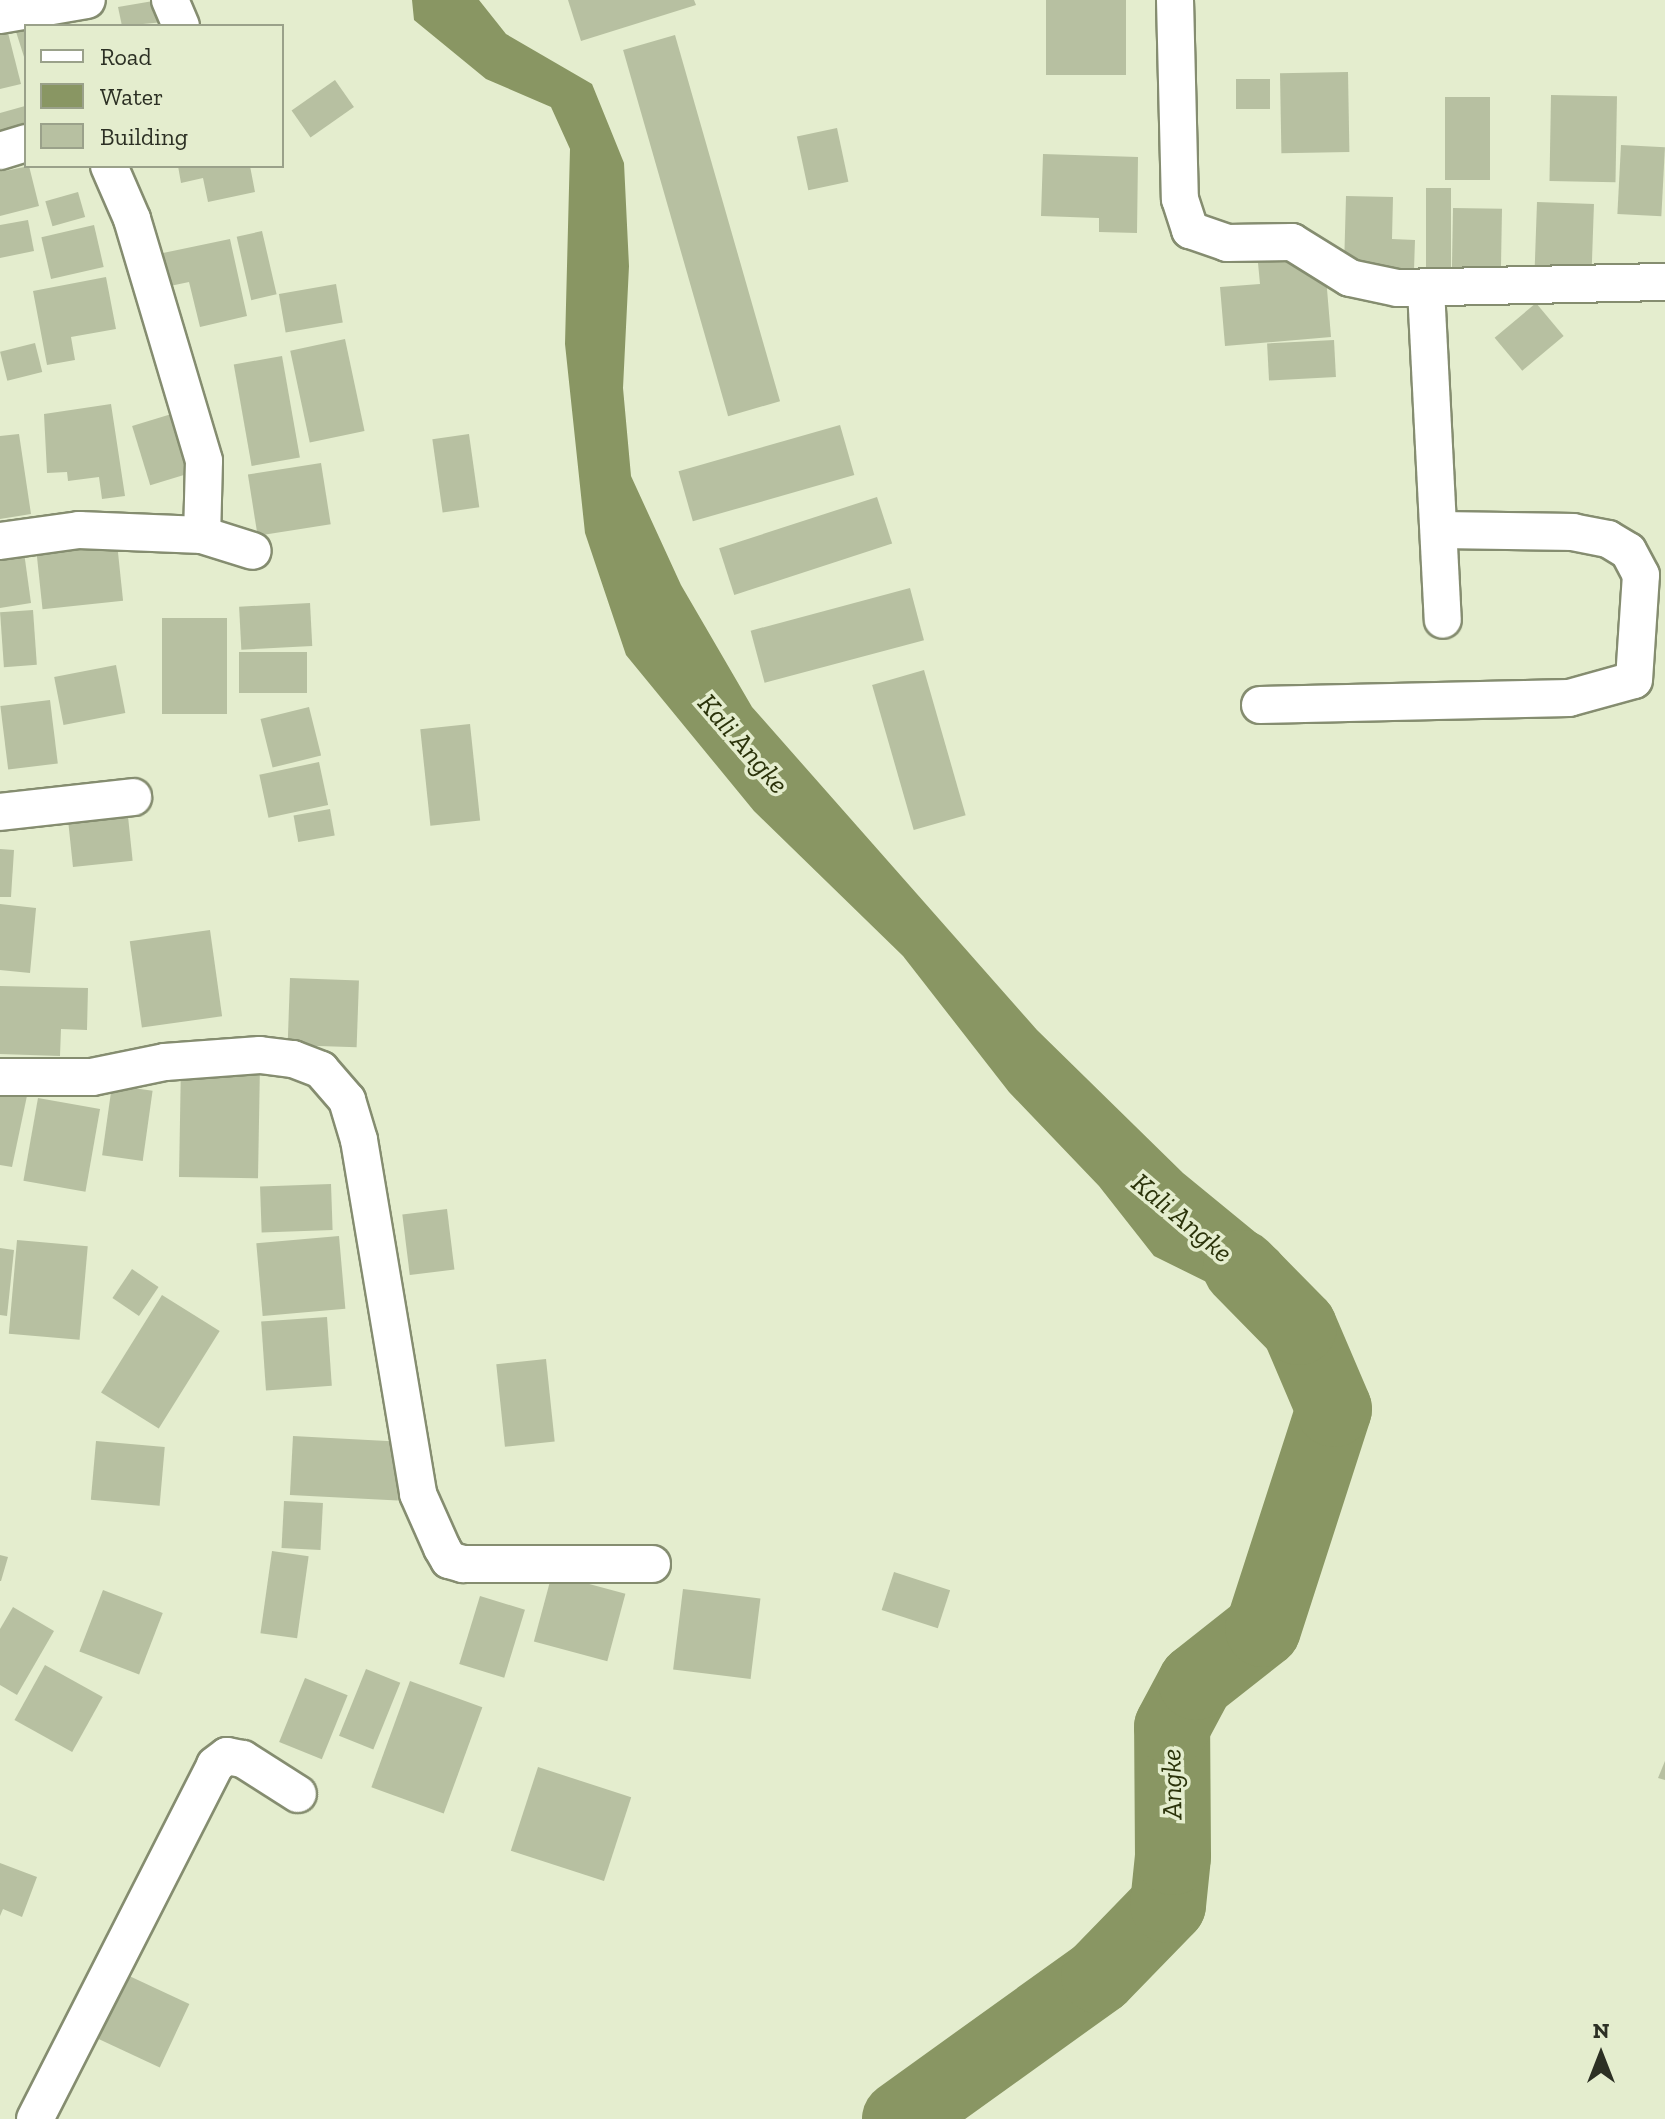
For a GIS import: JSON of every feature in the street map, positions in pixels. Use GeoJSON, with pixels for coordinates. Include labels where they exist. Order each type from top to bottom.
{"type":"FeatureCollection","features":[{"type":"Feature","properties":{"kind":"street"},"geometry":{"type":"LineString","coordinates":[[0,15],[87,0]]}},
{"type":"Feature","properties":{"kind":"street"},"geometry":{"type":"LineString","coordinates":[[170,0],[180,24]]}},
{"type":"Feature","properties":{"kind":"street"},"geometry":{"type":"LineString","coordinates":[[1175,0],[1180,199],[1190,230],[1227,243],[1292,242],[1350,278],[1426,289],[1665,282]]}},
{"type":"Feature","properties":{"kind":"street"},"geometry":{"type":"LineString","coordinates":[[0,151],[24,144]]}},
{"type":"Feature","properties":{"kind":"street"},"geometry":{"type":"LineString","coordinates":[[110,168],[141,247],[204,461],[202,535]]}},
{"type":"Feature","properties":{"kind":"street"},"geometry":{"type":"LineString","coordinates":[[1426,289],[1442,530],[1443,620]]}},
{"type":"Feature","properties":{"kind":"street"},"geometry":{"type":"LineString","coordinates":[[0,541],[79,530],[202,535],[253,551]]}},
{"type":"Feature","properties":{"kind":"street"},"geometry":{"type":"LineString","coordinates":[[1260,705],[1569,698],[1649,681],[1641,575],[1628,551],[1608,539],[1573,532],[1442,530]]}},
{"type":"Feature","properties":{"kind":"street"},"geometry":{"type":"LineString","coordinates":[[0,812],[133,797]]}},
{"type":"Feature","properties":{"kind":"street"},"geometry":{"type":"LineString","coordinates":[[0,1077],[92,1077],[165,1062],[260,1055],[293,1059],[321,1070],[347,1100],[359,1140],[415,1480],[449,1560],[463,1564],[652,1564]]}},
{"type":"Feature","properties":{"kind":"street"},"geometry":{"type":"LineString","coordinates":[[35,2119],[215,1765],[227,1756],[243,1759],[298,1794]]}},
{"type":"Feature","properties":{"kind":"water","name":"Kali Angke"},"geometry":{"type":"Polygon","coordinates":[[[412,0],[479,0],[506,34],[592,84],[624,163],[629,266],[623,388],[631,476],[681,585],[752,707],[1037,1030],[1183,1173],[1278,1251],[1335,1323],[1289,1359],[1239,1298],[1154,1256],[1099,1186],[1009,1092],[903,956],[754,811],[626,655],[585,533],[565,344],[570,149],[551,107],[486,79],[414,20],[412,0]]]}},
{"type":"Feature","properties":{"kind":"building"},"geometry":{"type":"Polygon","coordinates":[[[159,0],[164,22],[122,24],[118,7],[159,0]]]}},
{"type":"Feature","properties":{"kind":"building"},"geometry":{"type":"Polygon","coordinates":[[[568,0],[694,0],[696,5],[581,41],[568,0]]]}},
{"type":"Feature","properties":{"kind":"building"},"geometry":{"type":"Polygon","coordinates":[[[1046,0],[1126,0],[1126,75],[1046,75],[1046,0]]]}},
{"type":"Feature","properties":{"kind":"building"},"geometry":{"type":"Polygon","coordinates":[[[38,8],[43,24],[24,24],[24,57],[11,16],[38,8]]]}},
{"type":"Feature","properties":{"kind":"building"},"geometry":{"type":"Polygon","coordinates":[[[4,17],[21,84],[0,89],[0,18],[4,17]]]}},
{"type":"Feature","properties":{"kind":"building"},"geometry":{"type":"Polygon","coordinates":[[[675,35],[780,401],[728,416],[623,50],[675,35]]]}},
{"type":"Feature","properties":{"kind":"building"},"geometry":{"type":"Polygon","coordinates":[[[1348,72],[1349,152],[1281,153],[1280,73],[1348,72]]]}},
{"type":"Feature","properties":{"kind":"building"},"geometry":{"type":"Polygon","coordinates":[[[1236,79],[1270,79],[1270,109],[1236,109],[1236,79]]]}},
{"type":"Feature","properties":{"kind":"building"},"geometry":{"type":"Polygon","coordinates":[[[335,80],[354,107],[311,137],[292,110],[335,80]]]}},
{"type":"Feature","properties":{"kind":"building"},"geometry":{"type":"Polygon","coordinates":[[[1551,95],[1617,96],[1615,182],[1549,181],[1551,95]]]}},
{"type":"Feature","properties":{"kind":"building"},"geometry":{"type":"Polygon","coordinates":[[[1445,97],[1490,97],[1490,180],[1445,180],[1445,97]]]}},
{"type":"Feature","properties":{"kind":"building"},"geometry":{"type":"Polygon","coordinates":[[[24,106],[24,139],[0,146],[0,113],[24,106]]]}},
{"type":"Feature","properties":{"kind":"building"},"geometry":{"type":"Polygon","coordinates":[[[837,128],[848,182],[808,190],[797,137],[837,128]]]}},
{"type":"Feature","properties":{"kind":"building"},"geometry":{"type":"Polygon","coordinates":[[[1621,145],[1665,147],[1661,216],[1617,214],[1621,145]]]}},
{"type":"Feature","properties":{"kind":"building"},"geometry":{"type":"Polygon","coordinates":[[[1043,154],[1138,157],[1137,233],[1099,232],[1099,218],[1041,216],[1043,154]]]}},
{"type":"Feature","properties":{"kind":"building"},"geometry":{"type":"Polygon","coordinates":[[[30,168],[39,206],[0,216],[0,172],[30,168]]]}},
{"type":"Feature","properties":{"kind":"building"},"geometry":{"type":"Polygon","coordinates":[[[178,168],[250,168],[255,192],[208,202],[203,178],[181,183],[178,168]]]}},
{"type":"Feature","properties":{"kind":"building"},"geometry":{"type":"Polygon","coordinates":[[[1426,188],[1451,188],[1451,272],[1426,272],[1426,188]]]}},
{"type":"Feature","properties":{"kind":"building"},"geometry":{"type":"Polygon","coordinates":[[[78,192],[85,217],[52,226],[45,201],[78,192]]]}},
{"type":"Feature","properties":{"kind":"building"},"geometry":{"type":"Polygon","coordinates":[[[1346,196],[1393,197],[1392,239],[1415,240],[1414,270],[1344,268],[1346,196]]]}},
{"type":"Feature","properties":{"kind":"building"},"geometry":{"type":"Polygon","coordinates":[[[1537,202],[1594,204],[1592,272],[1535,270],[1537,202]]]}},
{"type":"Feature","properties":{"kind":"building"},"geometry":{"type":"Polygon","coordinates":[[[1453,208],[1502,209],[1501,285],[1452,284],[1453,208]]]}},
{"type":"Feature","properties":{"kind":"building"},"geometry":{"type":"Polygon","coordinates":[[[28,220],[34,251],[0,258],[0,225],[28,220]]]}},
{"type":"Feature","properties":{"kind":"building"},"geometry":{"type":"Polygon","coordinates":[[[94,225],[104,267],[51,279],[41,237],[94,225]]]}},
{"type":"Feature","properties":{"kind":"building"},"geometry":{"type":"Polygon","coordinates":[[[262,231],[277,294],[251,300],[237,237],[262,231]]]}},
{"type":"Feature","properties":{"kind":"building"},"geometry":{"type":"Polygon","coordinates":[[[230,239],[247,316],[200,327],[189,282],[170,286],[163,253],[230,239]]]}},
{"type":"Feature","properties":{"kind":"building"},"geometry":{"type":"Polygon","coordinates":[[[1313,258],[1315,278],[1326,277],[1331,337],[1225,346],[1220,287],[1260,284],[1258,263],[1313,258]]]}},
{"type":"Feature","properties":{"kind":"building"},"geometry":{"type":"Polygon","coordinates":[[[106,277],[116,329],[71,337],[75,360],[47,365],[33,291],[106,277]]]}},
{"type":"Feature","properties":{"kind":"building"},"geometry":{"type":"Polygon","coordinates":[[[336,284],[343,322],[286,332],[279,294],[336,284]]]}},
{"type":"Feature","properties":{"kind":"building"},"geometry":{"type":"Polygon","coordinates":[[[1536,303],[1564,336],[1522,371],[1495,338],[1536,303]]]}},
{"type":"Feature","properties":{"kind":"building"},"geometry":{"type":"Polygon","coordinates":[[[345,339],[365,431],[310,443],[290,351],[345,339]]]}},
{"type":"Feature","properties":{"kind":"building"},"geometry":{"type":"Polygon","coordinates":[[[1334,340],[1336,377],[1269,380],[1267,344],[1334,340]]]}},
{"type":"Feature","properties":{"kind":"building"},"geometry":{"type":"Polygon","coordinates":[[[35,343],[42,372],[7,381],[0,352],[35,343]]]}},
{"type":"Feature","properties":{"kind":"building"},"geometry":{"type":"Polygon","coordinates":[[[282,356],[300,457],[252,466],[234,365],[282,356]]]}},
{"type":"Feature","properties":{"kind":"building"},"geometry":{"type":"Polygon","coordinates":[[[111,404],[125,496],[102,499],[99,477],[68,481],[67,472],[47,473],[44,414],[111,404]]]}},
{"type":"Feature","properties":{"kind":"building"},"geometry":{"type":"Polygon","coordinates":[[[178,412],[196,471],[150,485],[132,426],[178,412]]]}},
{"type":"Feature","properties":{"kind":"building"},"geometry":{"type":"Polygon","coordinates":[[[840,425],[854,475],[693,521],[679,471],[840,425]]]}},
{"type":"Feature","properties":{"kind":"building"},"geometry":{"type":"Polygon","coordinates":[[[19,434],[31,514],[0,519],[0,436],[19,434]]]}},
{"type":"Feature","properties":{"kind":"building"},"geometry":{"type":"Polygon","coordinates":[[[469,434],[479,507],[443,512],[432,439],[469,434]]]}},
{"type":"Feature","properties":{"kind":"building"},"geometry":{"type":"Polygon","coordinates":[[[321,463],[331,524],[258,536],[248,475],[321,463]]]}},
{"type":"Feature","properties":{"kind":"building"},"geometry":{"type":"Polygon","coordinates":[[[877,497],[892,544],[734,595],[719,548],[877,497]]]}},
{"type":"Feature","properties":{"kind":"building"},"geometry":{"type":"Polygon","coordinates":[[[117,543],[123,601],[43,609],[36,551],[117,543]]]}},
{"type":"Feature","properties":{"kind":"building"},"geometry":{"type":"Polygon","coordinates":[[[23,545],[31,603],[0,608],[0,548],[23,545]]]}},
{"type":"Feature","properties":{"kind":"building"},"geometry":{"type":"Polygon","coordinates":[[[910,588],[924,640],[765,683],[751,631],[910,588]]]}},
{"type":"Feature","properties":{"kind":"building"},"geometry":{"type":"Polygon","coordinates":[[[310,603],[312,646],[241,650],[239,607],[310,603]]]}},
{"type":"Feature","properties":{"kind":"building"},"geometry":{"type":"Polygon","coordinates":[[[33,610],[37,665],[4,667],[0,612],[33,610]]]}},
{"type":"Feature","properties":{"kind":"building"},"geometry":{"type":"Polygon","coordinates":[[[162,618],[227,618],[227,714],[162,714],[162,618]]]}},
{"type":"Feature","properties":{"kind":"building"},"geometry":{"type":"Polygon","coordinates":[[[239,652],[307,652],[307,693],[239,693],[239,652]]]}},
{"type":"Feature","properties":{"kind":"building"},"geometry":{"type":"Polygon","coordinates":[[[116,665],[125,713],[64,725],[54,677],[116,665]]]}},
{"type":"Feature","properties":{"kind":"building"},"geometry":{"type":"Polygon","coordinates":[[[924,670],[966,815],[914,830],[872,685],[924,670]]]}},
{"type":"Feature","properties":{"kind":"building"},"geometry":{"type":"Polygon","coordinates":[[[50,700],[58,764],[8,770],[0,706],[50,700]]]}},
{"type":"Feature","properties":{"kind":"building"},"geometry":{"type":"Polygon","coordinates":[[[309,707],[321,756],[273,768],[260,719],[309,707]]]}},
{"type":"Feature","properties":{"kind":"building"},"geometry":{"type":"Polygon","coordinates":[[[470,724],[480,820],[430,826],[420,729],[470,724]]]}},
{"type":"Feature","properties":{"kind":"building"},"geometry":{"type":"Polygon","coordinates":[[[319,762],[328,805],[268,818],[259,775],[319,762]]]}},
{"type":"Feature","properties":{"kind":"building"},"geometry":{"type":"Polygon","coordinates":[[[127,807],[133,861],[73,867],[67,813],[127,807]]]}},
{"type":"Feature","properties":{"kind":"building"},"geometry":{"type":"Polygon","coordinates":[[[330,809],[335,836],[298,842],[294,815],[330,809]]]}},
{"type":"Feature","properties":{"kind":"building"},"geometry":{"type":"Polygon","coordinates":[[[0,849],[14,850],[11,897],[0,897],[0,849]]]}},
{"type":"Feature","properties":{"kind":"building"},"geometry":{"type":"Polygon","coordinates":[[[0,904],[36,908],[30,973],[0,970],[0,904]]]}},
{"type":"Feature","properties":{"kind":"building"},"geometry":{"type":"Polygon","coordinates":[[[210,930],[222,1016],[142,1027],[130,941],[210,930]]]}},
{"type":"Feature","properties":{"kind":"building"},"geometry":{"type":"Polygon","coordinates":[[[290,978],[359,980],[357,1047],[288,1045],[290,978]]]}},
{"type":"Feature","properties":{"kind":"building"},"geometry":{"type":"Polygon","coordinates":[[[0,986],[88,988],[87,1030],[61,1029],[60,1056],[0,1054],[0,986]]]}},
{"type":"Feature","properties":{"kind":"building"},"geometry":{"type":"Polygon","coordinates":[[[181,1063],[260,1064],[258,1178],[179,1177],[181,1063]]]}},
{"type":"Feature","properties":{"kind":"building"},"geometry":{"type":"Polygon","coordinates":[[[112,1085],[153,1091],[143,1161],[102,1155],[112,1085]]]}},
{"type":"Feature","properties":{"kind":"building"},"geometry":{"type":"Polygon","coordinates":[[[0,1086],[28,1091],[12,1167],[0,1165],[0,1086]]]}},
{"type":"Feature","properties":{"kind":"building"},"geometry":{"type":"Polygon","coordinates":[[[38,1098],[100,1109],[85,1192],[23,1181],[38,1098]]]}},
{"type":"Feature","properties":{"kind":"building"},"geometry":{"type":"Polygon","coordinates":[[[331,1184],[333,1230],[262,1232],[260,1186],[331,1184]]]}},
{"type":"Feature","properties":{"kind":"building"},"geometry":{"type":"Polygon","coordinates":[[[447,1209],[454,1270],[410,1275],[402,1214],[447,1209]]]}},
{"type":"Feature","properties":{"kind":"building"},"geometry":{"type":"Polygon","coordinates":[[[339,1236],[345,1309],[263,1316],[256,1243],[339,1236]]]}},
{"type":"Feature","properties":{"kind":"building"},"geometry":{"type":"Polygon","coordinates":[[[17,1240],[88,1246],[80,1340],[9,1334],[17,1240]]]}},
{"type":"Feature","properties":{"kind":"building"},"geometry":{"type":"Polygon","coordinates":[[[0,1248],[14,1250],[7,1316],[0,1315],[0,1248]]]}},
{"type":"Feature","properties":{"kind":"building"},"geometry":{"type":"Polygon","coordinates":[[[132,1269],[159,1287],[139,1316],[112,1298],[132,1269]]]}},
{"type":"Feature","properties":{"kind":"building"},"geometry":{"type":"Polygon","coordinates":[[[162,1295],[220,1331],[159,1429],[101,1393],[162,1295]]]}},
{"type":"Feature","properties":{"kind":"building"},"geometry":{"type":"Polygon","coordinates":[[[327,1317],[332,1386],[266,1390],[261,1322],[327,1317]]]}},
{"type":"Feature","properties":{"kind":"building"},"geometry":{"type":"Polygon","coordinates":[[[546,1359],[555,1442],[505,1447],[496,1364],[546,1359]]]}},
{"type":"Feature","properties":{"kind":"building"},"geometry":{"type":"Polygon","coordinates":[[[293,1436],[401,1442],[398,1501],[290,1495],[293,1436]]]}},
{"type":"Feature","properties":{"kind":"building"},"geometry":{"type":"Polygon","coordinates":[[[96,1441],[165,1447],[160,1506],[91,1500],[96,1441]]]}},
{"type":"Feature","properties":{"kind":"building"},"geometry":{"type":"Polygon","coordinates":[[[284,1501],[323,1503],[320,1550],[282,1548],[284,1501]]]}},
{"type":"Feature","properties":{"kind":"building"},"geometry":{"type":"Polygon","coordinates":[[[272,1551],[309,1556],[297,1638],[260,1633],[272,1551]]]}},
{"type":"Feature","properties":{"kind":"building"},"geometry":{"type":"Polygon","coordinates":[[[0,1555],[8,1557],[1,1581],[0,1581],[0,1555]]]}},
{"type":"Feature","properties":{"kind":"building"},"geometry":{"type":"Polygon","coordinates":[[[894,1572],[950,1590],[938,1628],[882,1610],[894,1572]]]}},
{"type":"Feature","properties":{"kind":"building"},"geometry":{"type":"Polygon","coordinates":[[[552,1574],[625,1594],[607,1661],[534,1642],[552,1574]]]}},
{"type":"Feature","properties":{"kind":"building"},"geometry":{"type":"Polygon","coordinates":[[[683,1589],[760,1599],[751,1679],[673,1669],[683,1589]]]}},
{"type":"Feature","properties":{"kind":"building"},"geometry":{"type":"Polygon","coordinates":[[[103,1590],[163,1613],[139,1675],[79,1652],[103,1590]]]}},
{"type":"Feature","properties":{"kind":"building"},"geometry":{"type":"Polygon","coordinates":[[[480,1596],[525,1610],[504,1678],[459,1664],[480,1596]]]}},
{"type":"Feature","properties":{"kind":"building"},"geometry":{"type":"Polygon","coordinates":[[[13,1607],[54,1631],[17,1695],[0,1685],[0,1629],[13,1607]]]}},
{"type":"Feature","properties":{"kind":"building"},"geometry":{"type":"Polygon","coordinates":[[[45,1665],[103,1697],[72,1752],[14,1720],[45,1665]]]}},
{"type":"Feature","properties":{"kind":"building"},"geometry":{"type":"Polygon","coordinates":[[[366,1669],[400,1683],[373,1750],[339,1736],[366,1669]]]}},
{"type":"Feature","properties":{"kind":"building"},"geometry":{"type":"Polygon","coordinates":[[[305,1678],[348,1695],[322,1759],[279,1742],[305,1678]]]}},
{"type":"Feature","properties":{"kind":"building"},"geometry":{"type":"Polygon","coordinates":[[[410,1681],[482,1707],[444,1814],[371,1787],[410,1681]]]}},
{"type":"Feature","properties":{"kind":"building"},"geometry":{"type":"Polygon","coordinates":[[[1665,1761],[1665,1780],[1658,1778],[1665,1761]]]}},
{"type":"Feature","properties":{"kind":"building"},"geometry":{"type":"Polygon","coordinates":[[[538,1767],[631,1797],[604,1881],[511,1851],[538,1767]]]}},
{"type":"Feature","properties":{"kind":"building"},"geometry":{"type":"Polygon","coordinates":[[[0,1863],[37,1877],[22,1917],[3,1909],[0,1916],[0,1863]]]}},
{"type":"Feature","properties":{"kind":"building"},"geometry":{"type":"Polygon","coordinates":[[[125,1974],[189,2004],[160,2067],[95,2037],[125,1974]]]}},
{"type":"Feature","properties":{"kind":"waterway","name":"Angke"},"geometry":{"type":"LineString","coordinates":[[900,2119],[1099,1976],[1168,1905],[1173,1857],[1172,1727],[1196,1682],[1263,1629],[1334,1409],[1299,1327],[1241,1268]]}}]}
